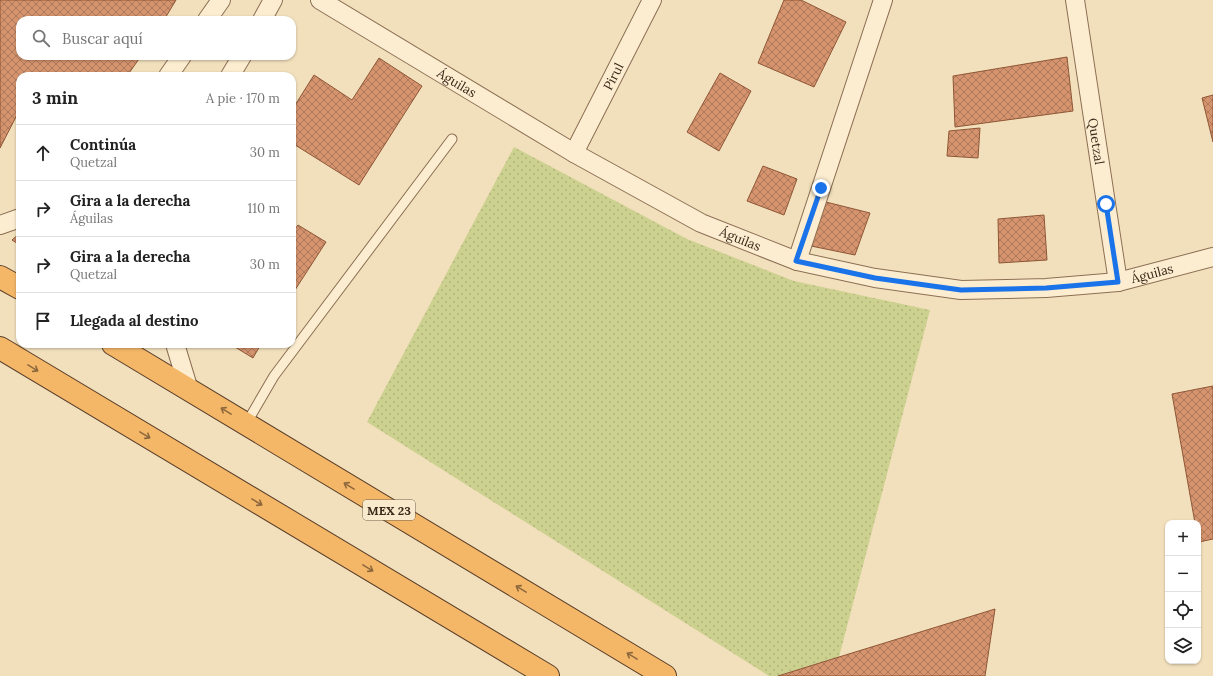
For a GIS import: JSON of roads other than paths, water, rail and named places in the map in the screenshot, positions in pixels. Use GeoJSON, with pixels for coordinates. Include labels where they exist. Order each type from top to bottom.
{"type":"FeatureCollection","features":[{"type":"Feature","properties":{"kind":"highway"},"geometry":{"type":"LineString","coordinates":[[0,276],[16,286]]}},
{"type":"Feature","properties":{"kind":"highway"},"geometry":{"type":"LineString","coordinates":[[0,348],[548,676]]}},
{"type":"Feature","properties":{"kind":"highway","name":"MEX 23"},"geometry":{"type":"LineString","coordinates":[[120,348],[665,676]]}},
{"type":"Feature","properties":{"kind":"street"},"geometry":{"type":"LineString","coordinates":[[210,16],[221,0]]}},
{"type":"Feature","properties":{"kind":"street"},"geometry":{"type":"LineString","coordinates":[[264,16],[273,0]]}},
{"type":"Feature","properties":{"kind":"street","name":"Águilas"},"geometry":{"type":"LineString","coordinates":[[320,0],[574,153],[701,223],[796,261],[875,278],[961,290],[1046,288],[1118,282],[1213,257]]}},
{"type":"Feature","properties":{"kind":"street","name":"Pirul"},"geometry":{"type":"LineString","coordinates":[[574,153],[652,0]]}},
{"type":"Feature","properties":{"kind":"street"},"geometry":{"type":"LineString","coordinates":[[796,261],[884,0]]}},
{"type":"Feature","properties":{"kind":"street","name":"Quetzal"},"geometry":{"type":"LineString","coordinates":[[1075,0],[1118,282]]}},
{"type":"Feature","properties":{"kind":"street"},"geometry":{"type":"LineString","coordinates":[[171,72],[179,60]]}},
{"type":"Feature","properties":{"kind":"street"},"geometry":{"type":"LineString","coordinates":[[232,72],[240,60]]}},
{"type":"Feature","properties":{"kind":"street"},"geometry":{"type":"LineString","coordinates":[[0,225],[16,219]]}},
{"type":"Feature","properties":{"kind":"street"},"geometry":{"type":"LineString","coordinates":[[176,348],[189,390]]}},
{"type":"Feature","properties":{"kind":"lane"},"geometry":{"type":"LineString","coordinates":[[296,347],[452,139]]}},
{"type":"Feature","properties":{"kind":"lane"},"geometry":{"type":"LineString","coordinates":[[246,424],[274,376],[295,348]]}}]}
